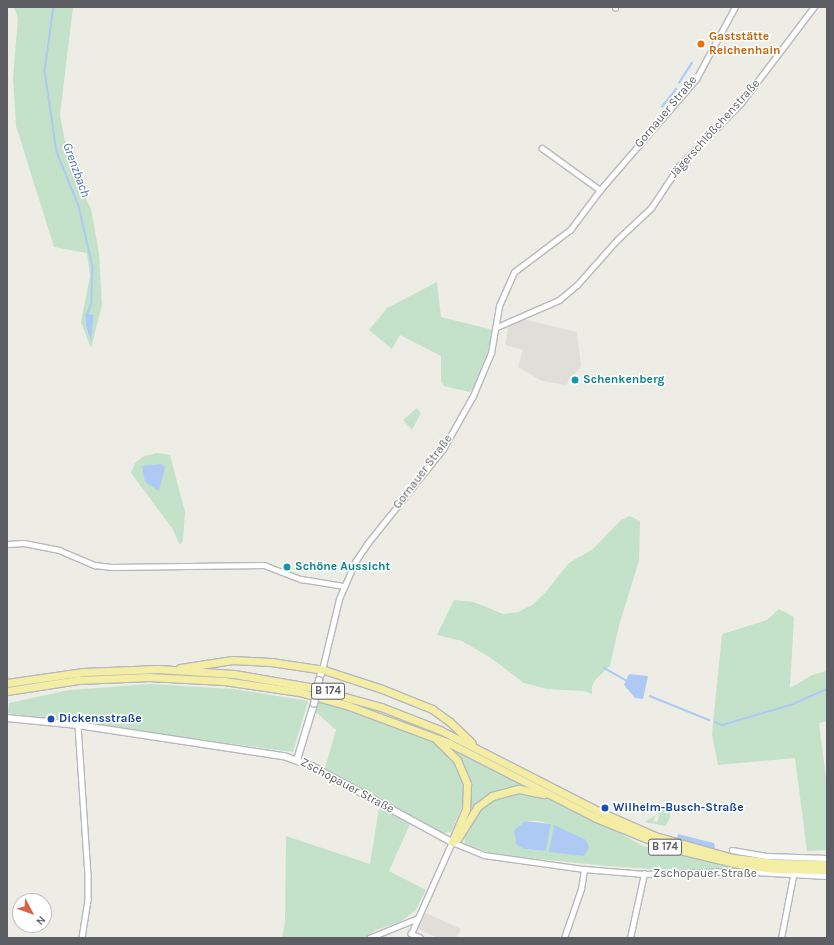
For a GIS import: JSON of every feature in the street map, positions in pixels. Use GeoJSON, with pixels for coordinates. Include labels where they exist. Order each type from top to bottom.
{"type":"FeatureCollection","features":[{"type":"Feature","properties":{"kind":"highway"},"geometry":{"type":"LineString","coordinates":[[173,669],[232,660],[322,670],[382,689],[432,709],[450,722],[475,747]]}},
{"type":"Feature","properties":{"kind":"highway","name":"B 174"},"geometry":{"type":"LineString","coordinates":[[7,684],[83,672],[173,669],[247,676],[327,691],[399,714],[475,747],[598,811],[668,840],[733,858],[775,863],[827,864]]}},
{"type":"Feature","properties":{"kind":"highway","name":"B 174"},"geometry":{"type":"LineString","coordinates":[[7,691],[66,682],[116,678],[174,677],[224,681],[320,697],[378,716],[434,738],[495,765],[551,795],[635,835],[683,852],[724,862],[774,869],[827,870]]}},
{"type":"Feature","properties":{"kind":"highway"},"geometry":{"type":"LineString","coordinates":[[434,738],[457,760],[467,784],[466,809],[452,842]]}},
{"type":"Feature","properties":{"kind":"highway"},"geometry":{"type":"LineString","coordinates":[[452,842],[458,838],[477,807],[498,793],[519,789],[551,795]]}},
{"type":"Feature","properties":{"kind":"street","name":"Gornauer Straße"},"geometry":{"type":"LineString","coordinates":[[297,760],[314,704],[344,586],[367,544],[443,449],[465,411],[486,368],[503,294],[514,272],[570,230],[600,190],[696,78],[735,7]]}},
{"type":"Feature","properties":{"kind":"street","name":"Jägerschlößchenstraße"},"geometry":{"type":"LineString","coordinates":[[496,327],[559,300],[576,285],[606,251],[651,208],[679,166],[741,103],[814,7]]}},
{"type":"Feature","properties":{"kind":"street"},"geometry":{"type":"LineString","coordinates":[[542,148],[600,190]]}},
{"type":"Feature","properties":{"kind":"street"},"geometry":{"type":"LineString","coordinates":[[7,544],[24,543],[59,550],[95,565],[111,567],[264,565],[301,579],[344,586]]}},
{"type":"Feature","properties":{"kind":"street","name":"Zschopauer Straße"},"geometry":{"type":"LineString","coordinates":[[7,718],[78,725],[263,752],[297,760],[452,842],[484,855],[584,869],[644,874],[736,871],[793,876],[827,876]]}},
{"type":"Feature","properties":{"kind":"street"},"geometry":{"type":"LineString","coordinates":[[78,725],[88,875],[88,900],[82,938]]}},
{"type":"Feature","properties":{"kind":"street"},"geometry":{"type":"LineString","coordinates":[[420,938],[410,936],[452,842]]}},
{"type":"Feature","properties":{"kind":"street","name":"Zschopauer Straße"},"geometry":{"type":"LineString","coordinates":[[732,850],[767,856],[827,858]]}},
{"type":"Feature","properties":{"kind":"street"},"geometry":{"type":"LineString","coordinates":[[564,938],[581,889],[584,869]]}},
{"type":"Feature","properties":{"kind":"street"},"geometry":{"type":"LineString","coordinates":[[630,938],[644,874]]}},
{"type":"Feature","properties":{"kind":"street"},"geometry":{"type":"LineString","coordinates":[[781,938],[793,876]]}},
{"type":"Feature","properties":{"kind":"street"},"geometry":{"type":"LineString","coordinates":[[369,938],[418,918]]}},
{"type":"Feature","properties":{"kind":"shaded area"},"geometry":{"type":"Polygon","coordinates":[[[522,319],[577,332],[581,366],[566,385],[542,381],[518,367],[523,350],[505,345],[509,325],[522,319]]]}},
{"type":"Feature","properties":{"kind":"shaded area"},"geometry":{"type":"Polygon","coordinates":[[[426,913],[461,929],[456,938],[438,938],[418,929],[426,913]]]}},
{"type":"Feature","properties":{"kind":"green space"},"geometry":{"type":"Polygon","coordinates":[[[14,7],[73,7],[60,115],[69,162],[91,209],[99,253],[102,305],[91,348],[81,322],[90,276],[87,253],[54,247],[16,126],[13,78],[18,18],[14,7]],[[85,314],[86,326],[91,340],[94,315],[85,314]]]}},
{"type":"Feature","properties":{"kind":"green space"},"geometry":{"type":"Polygon","coordinates":[[[437,282],[441,317],[493,330],[485,362],[473,389],[469,392],[444,386],[441,381],[441,356],[400,335],[392,349],[369,330],[387,308],[437,282]]]}},
{"type":"Feature","properties":{"kind":"green space"},"geometry":{"type":"Polygon","coordinates":[[[417,408],[421,413],[412,430],[403,420],[417,408]]]}},
{"type":"Feature","properties":{"kind":"green space"},"geometry":{"type":"Polygon","coordinates":[[[157,453],[170,455],[185,512],[183,540],[180,545],[172,528],[131,473],[135,463],[144,456],[157,453]]]}},
{"type":"Feature","properties":{"kind":"green space"},"geometry":{"type":"Polygon","coordinates":[[[630,516],[640,521],[639,561],[619,625],[610,666],[595,680],[592,686],[592,694],[584,691],[547,689],[524,683],[491,658],[462,641],[437,635],[454,600],[474,602],[503,614],[518,612],[532,605],[545,593],[569,563],[593,549],[621,520],[630,516]]]}},
{"type":"Feature","properties":{"kind":"green space"},"geometry":{"type":"Polygon","coordinates":[[[779,609],[794,617],[790,688],[812,675],[827,671],[827,721],[819,723],[827,786],[827,850],[807,851],[795,758],[718,765],[712,734],[722,634],[767,620],[779,609]]]}},
{"type":"Feature","properties":{"kind":"green space"},"geometry":{"type":"Polygon","coordinates":[[[150,684],[233,689],[308,701],[293,752],[8,713],[9,703],[69,690],[150,684]]]}},
{"type":"Feature","properties":{"kind":"green space"},"geometry":{"type":"Polygon","coordinates":[[[318,702],[343,709],[433,742],[454,761],[464,784],[464,802],[451,832],[443,833],[325,768],[336,730],[316,712],[318,702]]]}},
{"type":"Feature","properties":{"kind":"green space"},"geometry":{"type":"Polygon","coordinates":[[[452,749],[527,787],[507,787],[490,793],[475,805],[467,816],[471,796],[469,779],[461,760],[452,749]]]}},
{"type":"Feature","properties":{"kind":"green space"},"geometry":{"type":"Polygon","coordinates":[[[519,792],[543,796],[609,827],[643,846],[740,869],[652,869],[497,855],[465,844],[464,834],[482,806],[492,799],[519,792]],[[525,821],[514,830],[524,849],[546,851],[551,824],[538,821],[525,821]]]}},
{"type":"Feature","properties":{"kind":"green space"},"geometry":{"type":"Polygon","coordinates":[[[654,805],[663,806],[670,812],[670,818],[665,826],[645,822],[656,815],[653,821],[657,822],[659,815],[653,808],[654,805]]]}},
{"type":"Feature","properties":{"kind":"green space"},"geometry":{"type":"Polygon","coordinates":[[[379,808],[410,824],[389,871],[426,890],[415,911],[400,922],[376,930],[364,938],[282,938],[285,921],[286,836],[370,864],[379,808]]]}},
{"type":"Feature","properties":{"kind":"water"},"geometry":{"type":"Polygon","coordinates":[[[85,313],[94,315],[91,341],[86,326],[85,313]]]}},
{"type":"Feature","properties":{"kind":"water"},"geometry":{"type":"Polygon","coordinates":[[[162,464],[165,467],[159,491],[145,482],[142,466],[162,464]]]}},
{"type":"Feature","properties":{"kind":"water"},"geometry":{"type":"Polygon","coordinates":[[[629,674],[648,676],[643,699],[635,698],[624,685],[629,674]]]}},
{"type":"Feature","properties":{"kind":"water"},"geometry":{"type":"Polygon","coordinates":[[[525,821],[551,824],[546,851],[524,849],[516,844],[514,830],[525,821]]]}},
{"type":"Feature","properties":{"kind":"water"},"geometry":{"type":"Polygon","coordinates":[[[554,825],[586,840],[589,848],[584,856],[549,852],[554,825]]]}},
{"type":"Feature","properties":{"kind":"water"},"geometry":{"type":"Polygon","coordinates":[[[678,834],[714,843],[715,847],[713,850],[677,838],[678,834]]]}},
{"type":"Feature","properties":{"kind":"waterway","name":"Grenzbach"},"geometry":{"type":"LineString","coordinates":[[54,7],[45,71],[57,152],[79,206],[93,267],[92,303],[88,314]]}},
{"type":"Feature","properties":{"kind":"waterway"},"geometry":{"type":"LineString","coordinates":[[679,83],[692,63]]}},
{"type":"Feature","properties":{"kind":"waterway"},"geometry":{"type":"LineString","coordinates":[[662,107],[676,89]]}},
{"type":"Feature","properties":{"kind":"waterway"},"geometry":{"type":"LineString","coordinates":[[604,668],[626,680]]}},
{"type":"Feature","properties":{"kind":"waterway"},"geometry":{"type":"LineString","coordinates":[[715,722],[722,725],[791,705],[827,689]]}},
{"type":"Feature","properties":{"kind":"waterway"},"geometry":{"type":"LineString","coordinates":[[650,696],[709,720]]}},
{"type":"Feature","properties":{"kind":"place","name":"Gaststätte Reichenhain"},"geometry":{"type":"Point","coordinates":[701,44]}},
{"type":"Feature","properties":{"kind":"place","name":"Schenkenberg"},"geometry":{"type":"Point","coordinates":[575,380]}},
{"type":"Feature","properties":{"kind":"place","name":"Schöne Aussicht"},"geometry":{"type":"Point","coordinates":[287,567]}},
{"type":"Feature","properties":{"kind":"place","name":"Dickensstraße"},"geometry":{"type":"Point","coordinates":[51,719]}},
{"type":"Feature","properties":{"kind":"place","name":"Wilhelm-Busch-Straße"},"geometry":{"type":"Point","coordinates":[605,808]}}]}
